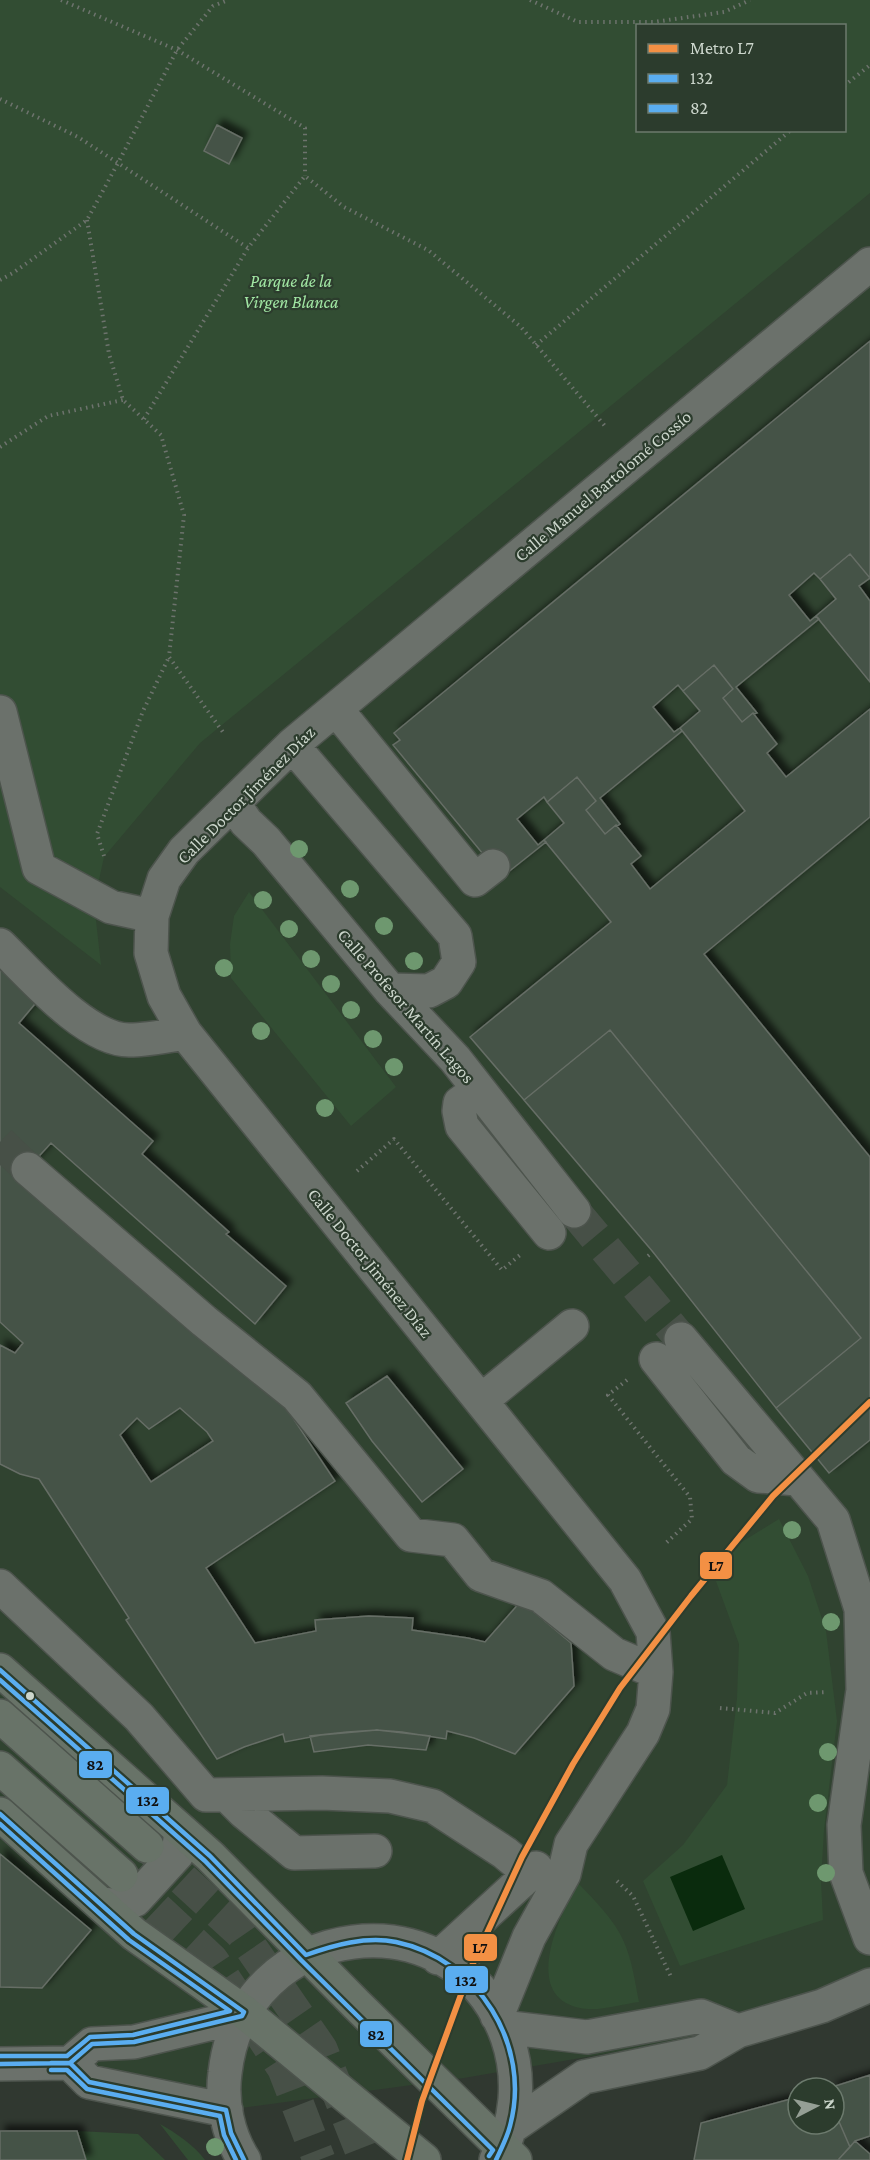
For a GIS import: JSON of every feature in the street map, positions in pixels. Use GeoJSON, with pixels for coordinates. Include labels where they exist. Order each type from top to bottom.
{"type":"FeatureCollection","features":[{"type":"Feature","properties":{"kind":"main road"},"geometry":{"type":"LineString","coordinates":[[0,1670],[210,1856],[306,1954],[506,2149]]}},
{"type":"Feature","properties":{"kind":"main road"},"geometry":{"type":"LineString","coordinates":[[0,1716],[147,1846]]}},
{"type":"Feature","properties":{"kind":"main road"},"geometry":{"type":"LineString","coordinates":[[0,1768],[121,1875]]}},
{"type":"Feature","properties":{"kind":"main road"},"geometry":{"type":"LineString","coordinates":[[0,1814],[134,1934],[243,2014],[424,2160]]}},
{"type":"Feature","properties":{"kind":"street","name":"Calle Manuel Bartolomé Cossío"},"geometry":{"type":"LineString","coordinates":[[336,709],[870,264]]}},
{"type":"Feature","properties":{"kind":"street","name":"Calle Doctor Jiménez Díaz"},"geometry":{"type":"LineString","coordinates":[[336,709],[292,745],[184,851],[165,879],[152,916],[151,953],[164,996],[185,1034],[625,1580],[653,1632],[656,1672],[653,1709],[644,1733],[571,1844],[564,1874],[529,1937],[500,2022]]}},
{"type":"Feature","properties":{"kind":"street"},"geometry":{"type":"LineString","coordinates":[[336,709],[476,880],[493,866]]}},
{"type":"Feature","properties":{"kind":"street"},"geometry":{"type":"LineString","coordinates":[[0,712],[39,868],[111,907],[152,916]]}},
{"type":"Feature","properties":{"kind":"street"},"geometry":{"type":"LineString","coordinates":[[292,745],[455,936],[459,963],[446,982],[429,991],[390,990]]}},
{"type":"Feature","properties":{"kind":"street","name":"Calle Profesor Martín Lagos"},"geometry":{"type":"LineString","coordinates":[[234,804],[246,822],[272,848],[390,990],[455,1059],[574,1211]]}},
{"type":"Feature","properties":{"kind":"street"},"geometry":{"type":"LineString","coordinates":[[0,945],[76,1017],[97,1032],[127,1040],[185,1034]]}},
{"type":"Feature","properties":{"kind":"street"},"geometry":{"type":"LineString","coordinates":[[478,1090],[460,1103],[462,1126],[537,1241]]}},
{"type":"Feature","properties":{"kind":"street"},"geometry":{"type":"LineString","coordinates":[[28,1169],[204,1321],[297,1396],[411,1535],[453,1540],[482,1575],[541,1596],[614,1654],[656,1672]]}},
{"type":"Feature","properties":{"kind":"street"},"geometry":{"type":"LineString","coordinates":[[481,1401],[572,1326]]}},
{"type":"Feature","properties":{"kind":"street"},"geometry":{"type":"LineString","coordinates":[[681,1339],[833,1520],[870,1557]]}},
{"type":"Feature","properties":{"kind":"street"},"geometry":{"type":"LineString","coordinates":[[643,1368],[736,1460],[758,1476],[798,1479]]}},
{"type":"Feature","properties":{"kind":"street"},"geometry":{"type":"LineString","coordinates":[[833,1520],[861,1609],[863,1690],[844,1825],[846,1873],[870,1938]]}},
{"type":"Feature","properties":{"kind":"street"},"geometry":{"type":"LineString","coordinates":[[0,1586],[139,1717],[206,1795],[322,1793],[390,1796],[433,1806],[505,1853],[523,1868],[521,1882]]}},
{"type":"Feature","properties":{"kind":"street"},"geometry":{"type":"LineString","coordinates":[[228,1796],[294,1853],[375,1851]]}},
{"type":"Feature","properties":{"kind":"street"},"geometry":{"type":"LineString","coordinates":[[101,1904],[121,1906],[135,1900],[178,1853],[181,1832]]}},
{"type":"Feature","properties":{"kind":"street","name":"Calle Doctor Jiménez Díaz"},"geometry":{"type":"LineString","coordinates":[[438,1958],[548,1856],[571,1844]]}},
{"type":"Feature","properties":{"kind":"street"},"geometry":{"type":"LineString","coordinates":[[244,2160],[231,2133],[223,2086],[231,2037],[243,2014],[256,1994],[271,1978],[306,1954],[335,1944],[365,1940],[396,1942],[426,1951],[453,1966],[475,1984],[500,2022],[512,2052],[516,2077],[515,2103],[506,2149]]}},
{"type":"Feature","properties":{"kind":"street"},"geometry":{"type":"LineString","coordinates":[[506,2149],[584,2077],[700,2053],[738,2031],[822,2006],[870,1984]]}},
{"type":"Feature","properties":{"kind":"street"},"geometry":{"type":"LineString","coordinates":[[0,2064],[70,2063],[92,2044],[134,2042],[243,2014]]}},
{"type":"Feature","properties":{"kind":"street"},"geometry":{"type":"LineString","coordinates":[[500,2022],[587,2037],[701,2016],[738,2031]]}},
{"type":"Feature","properties":{"kind":"street"},"geometry":{"type":"LineString","coordinates":[[70,2063],[89,2082],[226,2110]]}},
{"type":"Feature","properties":{"kind":"path"},"geometry":{"type":"LineString","coordinates":[[61,0],[177,50],[305,128],[305,176],[248,248],[144,419]]}},
{"type":"Feature","properties":{"kind":"path"},"geometry":{"type":"LineString","coordinates":[[0,280],[87,220],[177,50],[213,6],[228,0]]}},
{"type":"Feature","properties":{"kind":"path"},"geometry":{"type":"LineString","coordinates":[[530,0],[578,22],[654,22],[724,12],[750,0]]}},
{"type":"Feature","properties":{"kind":"path"},"geometry":{"type":"LineString","coordinates":[[846,84],[870,64]]}},
{"type":"Feature","properties":{"kind":"path"},"geometry":{"type":"LineString","coordinates":[[0,99],[78,137],[248,248]]}},
{"type":"Feature","properties":{"kind":"path"},"geometry":{"type":"LineString","coordinates":[[536,345],[789,132]]}},
{"type":"Feature","properties":{"kind":"path"},"geometry":{"type":"LineString","coordinates":[[305,176],[344,207],[428,250],[521,327],[605,426]]}},
{"type":"Feature","properties":{"kind":"path"},"geometry":{"type":"LineString","coordinates":[[87,220],[109,354],[123,400],[161,435],[184,515],[169,657],[143,711],[97,834],[104,856]]}},
{"type":"Feature","properties":{"kind":"path"},"geometry":{"type":"LineString","coordinates":[[0,447],[48,416],[123,400]]}},
{"type":"Feature","properties":{"kind":"path"},"geometry":{"type":"LineString","coordinates":[[169,657],[225,735]]}},
{"type":"Feature","properties":{"kind":"path"},"geometry":{"type":"LineString","coordinates":[[357,1171],[394,1139],[502,1270],[537,1241]]}},
{"type":"Feature","properties":{"kind":"path"},"geometry":{"type":"LineString","coordinates":[[648,1256],[653,1252]]}},
{"type":"Feature","properties":{"kind":"path"},"geometry":{"type":"LineString","coordinates":[[643,1368],[608,1395],[690,1497],[692,1520],[666,1543]]}},
{"type":"Feature","properties":{"kind":"path"},"geometry":{"type":"LineString","coordinates":[[720,1708],[775,1713],[807,1693],[830,1692]]}},
{"type":"Feature","properties":{"kind":"path"},"geometry":{"type":"LineString","coordinates":[[617,1881],[633,1896],[672,1979]]}},
{"type":"Feature","properties":{"kind":"shaded area"},"geometry":{"type":"Polygon","coordinates":[[[0,0],[870,0],[870,1985],[738,2031],[464,2078],[226,2110],[0,2064],[0,0]]]}},
{"type":"Feature","properties":{"kind":"shaded area"},"geometry":{"type":"Polygon","coordinates":[[[722,1855],[745,1909],[693,1931],[670,1877],[722,1855]]]}},
{"type":"Feature","properties":{"kind":"green space","name":"Parque de la Virgen Blanca"},"geometry":{"type":"Polygon","coordinates":[[[0,0],[870,0],[870,193],[200,743],[104,857],[94,903],[101,965],[0,887],[0,0]]]}},
{"type":"Feature","properties":{"kind":"green space"},"geometry":{"type":"Polygon","coordinates":[[[249,892],[396,1087],[351,1126],[231,978],[230,944],[234,916],[249,892]]]}},
{"type":"Feature","properties":{"kind":"green space"},"geometry":{"type":"Polygon","coordinates":[[[779,1519],[808,1576],[826,1631],[837,1721],[824,1830],[821,1881],[823,1920],[680,1966],[643,1881],[683,1845],[727,1785],[737,1698],[739,1644],[709,1562],[779,1519]]]}},
{"type":"Feature","properties":{"kind":"green space"},"geometry":{"type":"Polygon","coordinates":[[[578,1883],[604,1911],[620,1934],[629,1956],[639,2002],[588,2009],[567,2003],[554,1992],[549,1976],[549,1957],[561,1917],[578,1883]]]}},
{"type":"Feature","properties":{"kind":"green space"},"geometry":{"type":"Polygon","coordinates":[[[160,2124],[196,2149],[205,2160],[188,2160],[160,2124]]]}},
{"type":"Feature","properties":{"kind":"green space"},"geometry":{"type":"Polygon","coordinates":[[[77,2131],[138,2134],[165,2160],[86,2160],[77,2131]]]}},
{"type":"Feature","properties":{"kind":"building"},"geometry":{"type":"Polygon","coordinates":[[[217,125],[242,138],[229,164],[204,151],[217,125]]]}},
{"type":"Feature","properties":{"kind":"building"},"geometry":{"type":"Polygon","coordinates":[[[870,341],[870,578],[850,554],[820,579],[814,573],[789,595],[810,621],[816,616],[819,619],[736,687],[757,713],[753,713],[742,722],[723,698],[733,689],[714,665],[683,691],[678,685],[653,707],[674,732],[680,728],[682,731],[600,798],[620,824],[605,834],[586,810],[596,801],[577,777],[547,802],[544,797],[517,819],[538,845],[544,840],[546,842],[502,877],[393,745],[400,740],[394,733],[870,341]]]}},
{"type":"Feature","properties":{"kind":"building"},"geometry":{"type":"Polygon","coordinates":[[[850,554],[870,578],[859,586],[870,601],[870,682],[816,616],[836,599],[820,579],[850,554]]]}},
{"type":"Feature","properties":{"kind":"building"},"geometry":{"type":"Polygon","coordinates":[[[714,665],[733,689],[723,698],[742,722],[753,713],[777,744],[767,753],[786,777],[870,709],[870,817],[704,954],[870,1157],[870,1440],[829,1473],[776,1408],[861,1338],[610,1030],[524,1100],[470,1037],[611,922],[544,840],[564,823],[547,802],[577,777],[596,801],[586,810],[605,834],[616,825],[641,856],[631,864],[650,889],[745,811],[680,728],[700,711],[683,691],[714,665]]]}},
{"type":"Feature","properties":{"kind":"building"},"geometry":{"type":"Polygon","coordinates":[[[0,962],[40,998],[19,1023],[153,1141],[142,1154],[229,1232],[226,1234],[286,1286],[255,1324],[51,1143],[22,1175],[279,1397],[335,1481],[206,1568],[255,1643],[316,1631],[315,1620],[369,1616],[413,1618],[412,1630],[485,1642],[521,1601],[571,1643],[574,1686],[515,1754],[474,1738],[447,1731],[446,1739],[377,1730],[321,1735],[285,1742],[283,1734],[217,1759],[126,1620],[129,1618],[39,1479],[20,1474],[0,1464],[0,1345],[15,1353],[23,1343],[0,1322],[0,962]],[[180,1408],[149,1429],[137,1418],[120,1435],[151,1482],[213,1441],[207,1432],[180,1408]]]}},
{"type":"Feature","properties":{"kind":"building"},"geometry":{"type":"Polygon","coordinates":[[[610,1030],[861,1338],[776,1408],[653,1252],[524,1100],[610,1030]]]}},
{"type":"Feature","properties":{"kind":"building"},"geometry":{"type":"Polygon","coordinates":[[[387,1376],[463,1469],[422,1502],[372,1441],[346,1403],[387,1376]]]}},
{"type":"Feature","properties":{"kind":"building"},"geometry":{"type":"Polygon","coordinates":[[[377,1730],[430,1736],[426,1750],[368,1745],[314,1752],[310,1736],[347,1732],[377,1730]]]}},
{"type":"Feature","properties":{"kind":"building"},"geometry":{"type":"Polygon","coordinates":[[[0,1854],[91,1930],[42,1988],[0,1987],[0,1854]]]}},
{"type":"Feature","properties":{"kind":"building"},"geometry":{"type":"Polygon","coordinates":[[[870,2075],[870,2136],[855,2141],[850,2147],[845,2136],[846,2083],[870,2075]]]}},
{"type":"Feature","properties":{"kind":"building"},"geometry":{"type":"Polygon","coordinates":[[[786,2100],[786,2136],[845,2136],[850,2147],[838,2160],[694,2160],[701,2123],[786,2100]]]}},
{"type":"Feature","properties":{"kind":"building"},"geometry":{"type":"Polygon","coordinates":[[[0,2131],[77,2131],[86,2160],[0,2160],[0,2131]]]}},
{"type":"Feature","properties":{"kind":"building"},"geometry":{"type":"Polygon","coordinates":[[[855,2141],[870,2154],[870,2160],[838,2160],[855,2141]]]}},
{"type":"Feature","properties":{"kind":"tunnel"},"geometry":{"type":"LineString","coordinates":[[0,1142],[28,1169]]}},
{"type":"Feature","properties":{"kind":"tunnel"},"geometry":{"type":"LineString","coordinates":[[574,1211],[681,1339]]}},
{"type":"Feature","properties":{"kind":"tunnel"},"geometry":{"type":"LineString","coordinates":[[147,1846],[241,1933],[321,2049],[365,2160]]}},
{"type":"Feature","properties":{"kind":"tunnel"},"geometry":{"type":"LineString","coordinates":[[121,1875],[212,1960],[284,2069],[319,2160]]}},
{"type":"Feature","properties":{"kind":"metro line","name":"L7"},"geometry":{"type":"LineString","coordinates":[[407,2160],[422,2101],[470,1970],[522,1857],[573,1764],[620,1688],[691,1596],[773,1496],[870,1402]]}},
{"type":"Feature","properties":{"kind":"transit line","name":"132"},"geometry":{"type":"LineString","coordinates":[[0,1670],[210,1856],[306,1955],[362,1941],[396,1942],[425,1951],[452,1967],[474,1986],[492,2010],[505,2037],[513,2065],[515,2096],[510,2126],[496,2160]]}},
{"type":"Feature","properties":{"kind":"transit line","name":"82"},"geometry":{"type":"LineString","coordinates":[[0,1680],[205,1861],[301,1960],[493,2150],[489,2156]]}},
{"type":"Feature","properties":{"kind":"transit line","name":"132"},"geometry":{"type":"LineString","coordinates":[[0,1814],[134,1934],[244,2012],[242,2016],[134,2042],[92,2044],[70,2063],[0,2064]]}},
{"type":"Feature","properties":{"kind":"transit line","name":"82"},"geometry":{"type":"LineString","coordinates":[[0,1824],[129,1940],[230,2011],[133,2035],[90,2037],[67,2056],[0,2056]]}},
{"type":"Feature","properties":{"kind":"transit line","name":"132"},"geometry":{"type":"LineString","coordinates":[[51,2063],[70,2063],[89,2082],[226,2110],[231,2133],[244,2160]]}},
{"type":"Feature","properties":{"kind":"transit line","name":"82"},"geometry":{"type":"LineString","coordinates":[[51,2070],[67,2070],[87,2089],[220,2116],[224,2135],[236,2160]]}}]}
